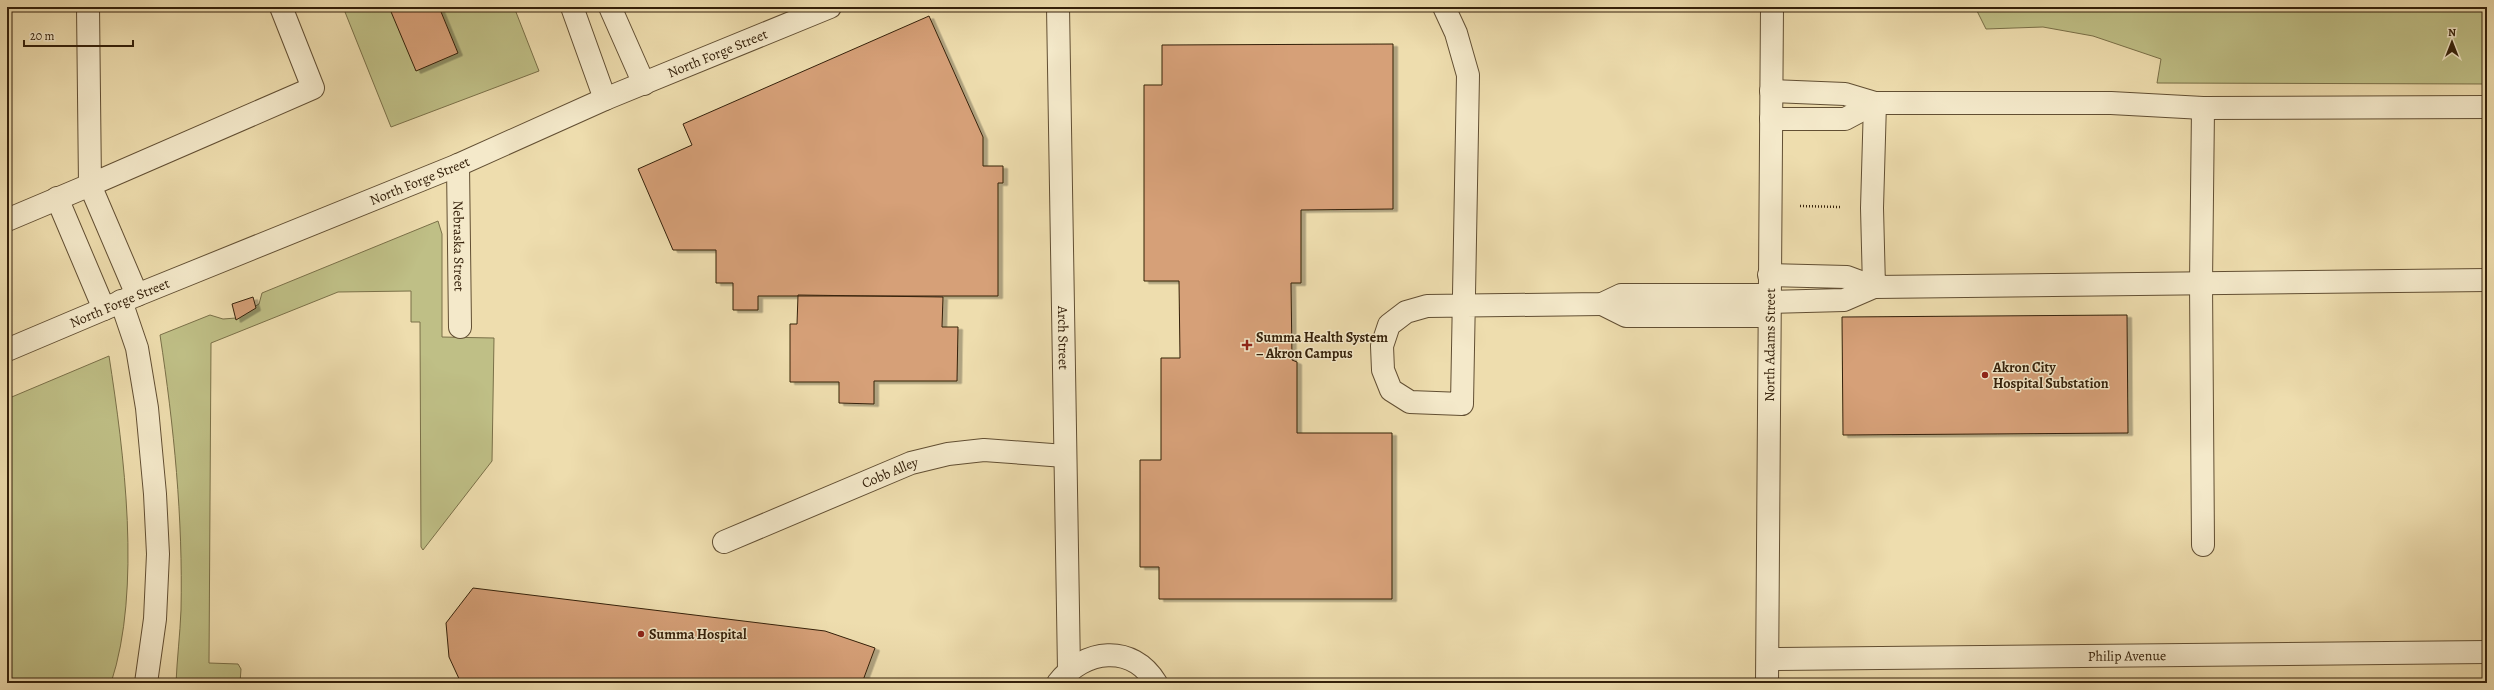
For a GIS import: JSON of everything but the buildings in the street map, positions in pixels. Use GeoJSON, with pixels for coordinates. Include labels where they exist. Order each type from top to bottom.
{"type":"FeatureCollection","features":[{"type":"Feature","properties":{"kind":"street"},"geometry":{"type":"LineString","coordinates":[[88,7],[90,185],[121,301],[136,348],[147,408],[155,494],[158,554],[155,619],[146,683]]}},
{"type":"Feature","properties":{"kind":"street"},"geometry":{"type":"LineString","coordinates":[[7,220],[313,88],[281,7]]}},
{"type":"Feature","properties":{"kind":"street"},"geometry":{"type":"LineString","coordinates":[[572,7],[605,99]]}},
{"type":"Feature","properties":{"kind":"street"},"geometry":{"type":"LineString","coordinates":[[610,7],[644,84]]}},
{"type":"Feature","properties":{"kind":"street","name":"North Forge Street"},"geometry":{"type":"LineString","coordinates":[[7,350],[121,301],[458,165],[605,99],[830,7]]}},
{"type":"Feature","properties":{"kind":"street","name":"Arch Street"},"geometry":{"type":"LineString","coordinates":[[1058,7],[1065,456],[1063,676]]}},
{"type":"Feature","properties":{"kind":"street"},"geometry":{"type":"LineString","coordinates":[[1444,7],[1456,33],[1468,75],[1462,306],[1462,404],[1410,402],[1391,390],[1383,370],[1382,346],[1389,325],[1406,312],[1427,306],[1462,306],[1602,304],[1626,316],[1769,297],[1844,300],[1874,287],[2487,280]]}},
{"type":"Feature","properties":{"kind":"street","name":"North Adams Street"},"geometry":{"type":"LineString","coordinates":[[1767,683],[1766,536],[1772,7]]}},
{"type":"Feature","properties":{"kind":"street"},"geometry":{"type":"LineString","coordinates":[[1771,92],[1845,94],[1875,103],[2111,103],[2203,108],[2487,107]]}},
{"type":"Feature","properties":{"kind":"street"},"geometry":{"type":"LineString","coordinates":[[1771,119],[1845,119],[1875,103]]}},
{"type":"Feature","properties":{"kind":"street"},"geometry":{"type":"LineString","coordinates":[[1874,287],[1872,208],[1875,103]]}},
{"type":"Feature","properties":{"kind":"street"},"geometry":{"type":"LineString","coordinates":[[2203,108],[2201,283],[2203,545]]}},
{"type":"Feature","properties":{"kind":"street","name":"Nebraska Street"},"geometry":{"type":"LineString","coordinates":[[458,165],[460,327]]}},
{"type":"Feature","properties":{"kind":"street"},"geometry":{"type":"LineString","coordinates":[[57,198],[121,301]]}},
{"type":"Feature","properties":{"kind":"street","name":"Cobb Alley"},"geometry":{"type":"LineString","coordinates":[[724,542],[911,463],[948,454],[984,450],[1065,456]]}},
{"type":"Feature","properties":{"kind":"street","name":"Philip Avenue"},"geometry":{"type":"LineString","coordinates":[[1768,659],[2487,652]]}},
{"type":"Feature","properties":{"kind":"street","name":"Arch Street"},"geometry":{"type":"LineString","coordinates":[[1063,676],[1084,660],[1102,655],[1120,656],[1137,663],[1151,674],[1156,683]]}},
{"type":"Feature","properties":{"kind":"path"},"geometry":{"type":"LineString","coordinates":[[1797,206],[1872,208]]}},
{"type":"Feature","properties":{"kind":"green space"},"geometry":{"type":"Polygon","coordinates":[[[343,7],[514,7],[539,71],[391,127],[343,7]]]}},
{"type":"Feature","properties":{"kind":"green space"},"geometry":{"type":"Polygon","coordinates":[[[1975,7],[2487,7],[2487,84],[2157,83],[2161,59],[2093,36],[2043,27],[1986,29],[1975,7]]]}},
{"type":"Feature","properties":{"kind":"green space"},"geometry":{"type":"Polygon","coordinates":[[[438,221],[442,234],[442,337],[494,338],[492,461],[423,550],[421,547],[420,322],[411,322],[411,291],[338,292],[211,343],[209,663],[238,664],[241,669],[240,683],[176,683],[181,610],[181,541],[173,438],[160,335],[210,315],[223,319],[236,318],[259,304],[262,293],[438,221]]]}},
{"type":"Feature","properties":{"kind":"green space"},"geometry":{"type":"Polygon","coordinates":[[[109,356],[115,394],[124,477],[128,564],[126,606],[120,646],[111,683],[7,683],[7,399],[109,356]]]}},
{"type":"Feature","properties":{"kind":"place","name":"Summa Health System – Akron Campus"},"geometry":{"type":"Point","coordinates":[1247,345]}},
{"type":"Feature","properties":{"kind":"place","name":"Akron City Hospital Substation"},"geometry":{"type":"Point","coordinates":[1985,375]}},
{"type":"Feature","properties":{"kind":"place","name":"Summa Hospital"},"geometry":{"type":"Point","coordinates":[641,634]}}]}
